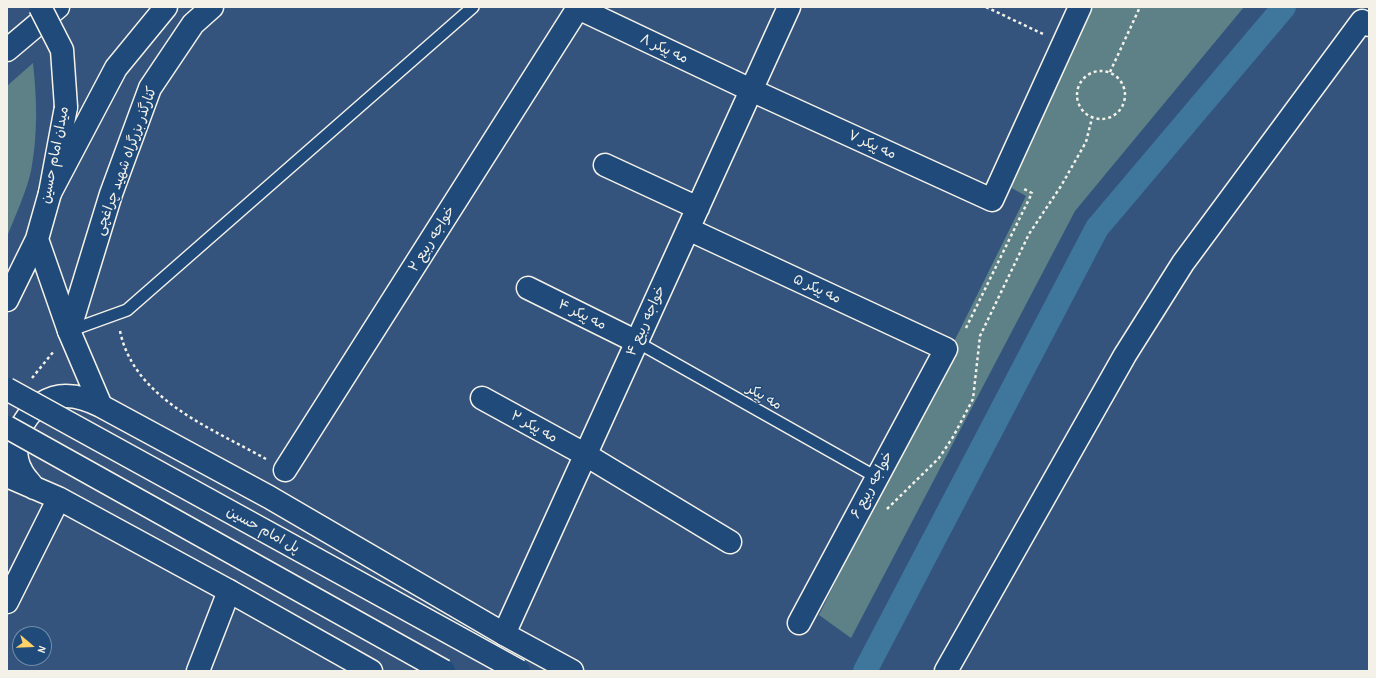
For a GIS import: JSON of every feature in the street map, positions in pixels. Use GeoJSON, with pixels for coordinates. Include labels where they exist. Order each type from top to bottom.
{"type":"FeatureCollection","features":[{"type":"Feature","properties":{"kind":"main road","name":"میدان امام حسین"},"geometry":{"type":"LineString","coordinates":[[7,300],[37,239],[50,193],[66,107],[62,50],[40,7]]}},
{"type":"Feature","properties":{"kind":"main road"},"geometry":{"type":"LineString","coordinates":[[7,50],[58,7]]}},
{"type":"Feature","properties":{"kind":"main road"},"geometry":{"type":"LineString","coordinates":[[50,193],[116,68],[166,7]]}},
{"type":"Feature","properties":{"kind":"main road","name":"کنارگذر بزرگراه شهید چراغچی"},"geometry":{"type":"LineString","coordinates":[[70,331],[111,194],[150,88],[193,24],[212,7]]}},
{"type":"Feature","properties":{"kind":"main road","name":"خواجه ربیع ۴"},"geometry":{"type":"LineString","coordinates":[[504,634],[789,7]]}},
{"type":"Feature","properties":{"kind":"main road"},"geometry":{"type":"LineString","coordinates":[[1064,43],[1080,7]]}},
{"type":"Feature","properties":{"kind":"main road","name":"مه پیکر ۸"},"geometry":{"type":"LineString","coordinates":[[577,8],[751,90]]}},
{"type":"Feature","properties":{"kind":"main road","name":"خواجه ربیع ۲"},"geometry":{"type":"LineString","coordinates":[[285,470],[577,8]]}},
{"type":"Feature","properties":{"kind":"main road"},"geometry":{"type":"LineString","coordinates":[[946,671],[1125,355],[1183,264],[1367,19]]}},
{"type":"Feature","properties":{"kind":"main road","name":"مه پیکر ۷"},"geometry":{"type":"LineString","coordinates":[[751,90],[992,200],[1064,43]]}},
{"type":"Feature","properties":{"kind":"main road"},"geometry":{"type":"LineString","coordinates":[[605,165],[698,208]]}},
{"type":"Feature","properties":{"kind":"main road","name":"مه پیکر ۵"},"geometry":{"type":"LineString","coordinates":[[688,229],[946,349]]}},
{"type":"Feature","properties":{"kind":"main road"},"geometry":{"type":"LineString","coordinates":[[37,239],[70,331],[101,406]]}},
{"type":"Feature","properties":{"kind":"main road","name":"مه پیکر ۴"},"geometry":{"type":"LineString","coordinates":[[528,288],[637,342]]}},
{"type":"Feature","properties":{"kind":"main road","name":"خواجه ربیع ۶"},"geometry":{"type":"LineString","coordinates":[[798,623],[946,349]]}},
{"type":"Feature","properties":{"kind":"main road","name":"پل امام حسین"},"geometry":{"type":"LineString","coordinates":[[7,389],[519,671]]}},
{"type":"Feature","properties":{"kind":"main road"},"geometry":{"type":"LineString","coordinates":[[34,488],[20,470],[16,447],[20,428],[31,412],[46,400],[64,395],[84,397],[278,502],[504,634],[572,671]]}},
{"type":"Feature","properties":{"kind":"main road","name":"مه پیکر ۲"},"geometry":{"type":"LineString","coordinates":[[482,398],[586,455],[730,542]]}},
{"type":"Feature","properties":{"kind":"main road"},"geometry":{"type":"LineString","coordinates":[[7,427],[444,671]]}},
{"type":"Feature","properties":{"kind":"main road"},"geometry":{"type":"LineString","coordinates":[[7,476],[58,498],[229,591],[371,671]]}},
{"type":"Feature","properties":{"kind":"main road"},"geometry":{"type":"LineString","coordinates":[[7,602],[55,506]]}},
{"type":"Feature","properties":{"kind":"main road"},"geometry":{"type":"LineString","coordinates":[[198,671],[229,591]]}},
{"type":"Feature","properties":{"kind":"lane"},"geometry":{"type":"LineString","coordinates":[[70,331],[127,310],[473,7]]}},
{"type":"Feature","properties":{"kind":"lane","name":"مه پیکر"},"geometry":{"type":"LineString","coordinates":[[637,342],[876,477]]}},
{"type":"Feature","properties":{"kind":"path"},"geometry":{"type":"LineString","coordinates":[[986,7],[1064,43]]}},
{"type":"Feature","properties":{"kind":"path"},"geometry":{"type":"LineString","coordinates":[[1110,72],[1140,7]]}},
{"type":"Feature","properties":{"kind":"path"},"geometry":{"type":"LineString","coordinates":[[1102,70],[1118,76],[1123,83],[1125,100],[1122,108],[1116,114],[1108,118],[1092,118],[1079,106],[1077,89],[1086,75],[1094,71],[1102,70]]}},
{"type":"Feature","properties":{"kind":"path"},"geometry":{"type":"LineString","coordinates":[[886,511],[939,458],[973,399],[980,336],[1029,234],[1061,186],[1086,142],[1092,118]]}},
{"type":"Feature","properties":{"kind":"path"},"geometry":{"type":"LineString","coordinates":[[116,313],[122,341],[140,377],[171,406],[285,470]]}},
{"type":"Feature","properties":{"kind":"path"},"geometry":{"type":"LineString","coordinates":[[30,380],[70,331]]}},
{"type":"Feature","properties":{"kind":"green space"},"geometry":{"type":"Polygon","coordinates":[[[1087,7],[1244,7],[1075,211],[851,638],[819,615],[1026,196],[1008,186],[1087,7]]]}},
{"type":"Feature","properties":{"kind":"green space"},"geometry":{"type":"Polygon","coordinates":[[[33,63],[36,117],[35,144],[31,171],[7,237],[7,86],[33,63]]]}},
{"type":"Feature","properties":{"kind":"waterway"},"geometry":{"type":"LineString","coordinates":[[865,671],[1097,228],[1284,7]]}}]}
